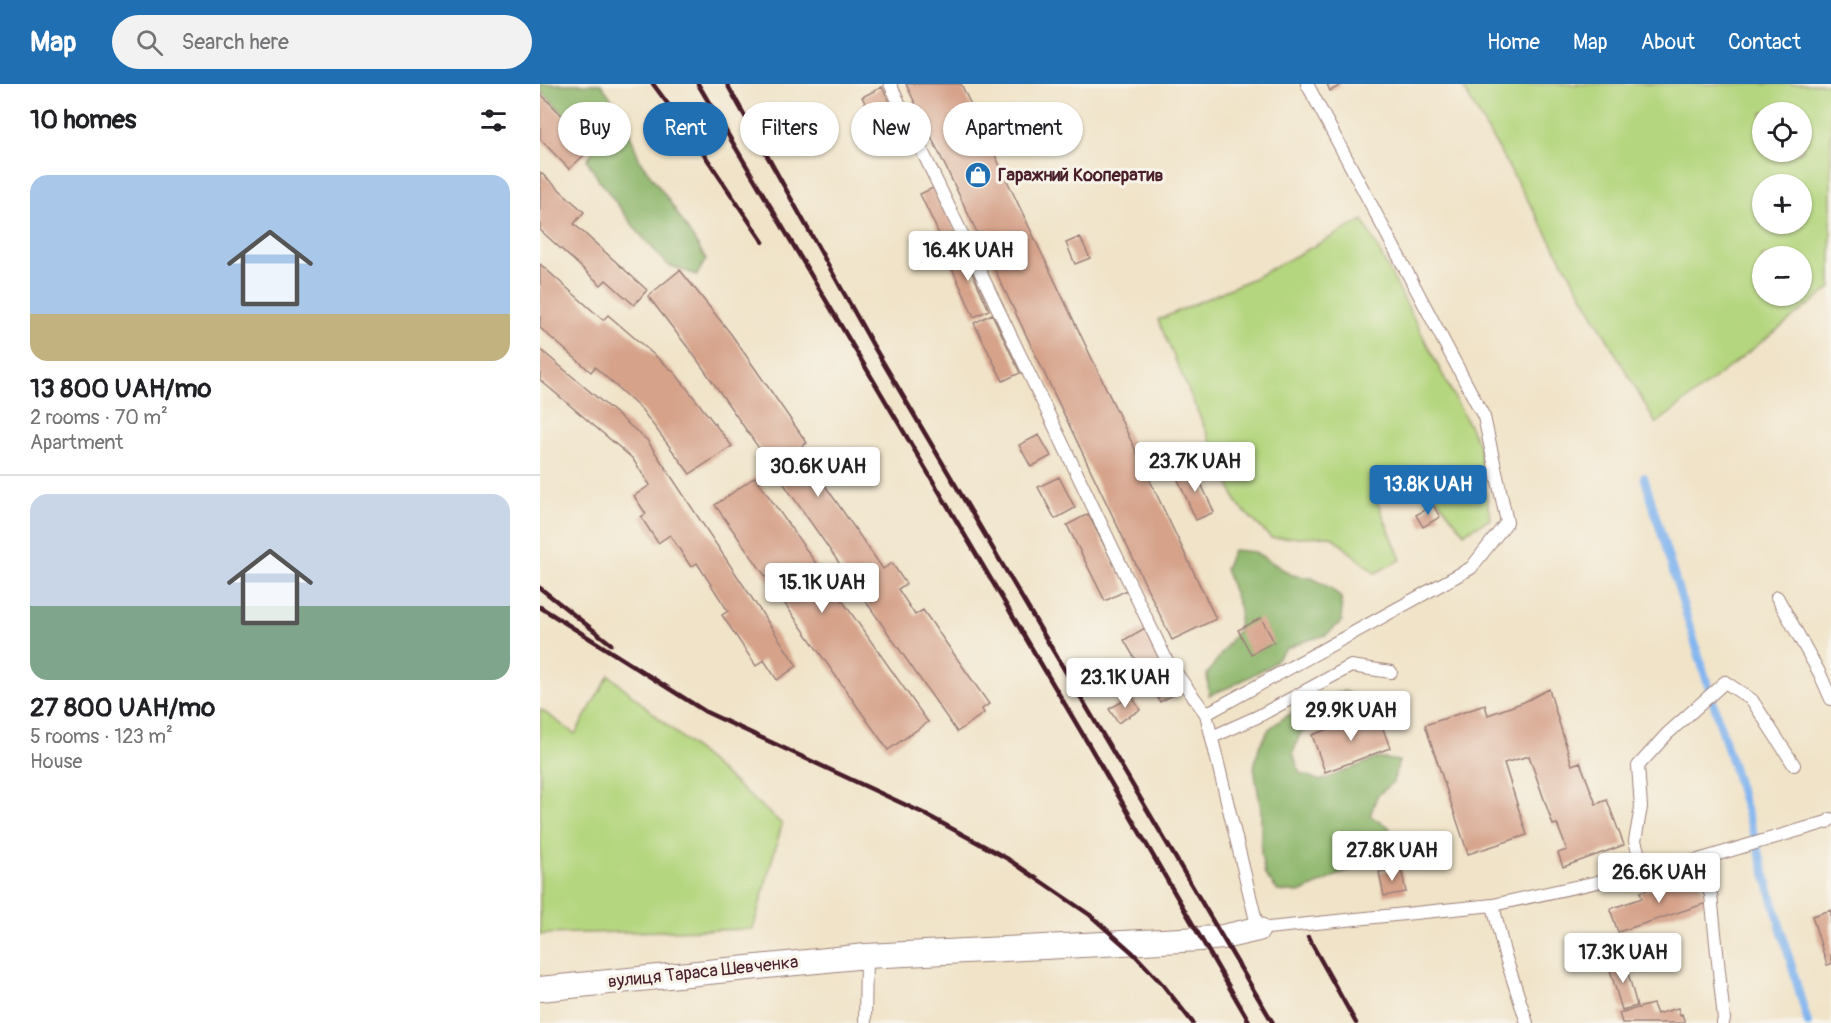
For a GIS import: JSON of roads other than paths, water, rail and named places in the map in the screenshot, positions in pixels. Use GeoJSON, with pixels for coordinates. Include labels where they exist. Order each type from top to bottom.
{"type":"FeatureCollection","features":[{"type":"Feature","properties":{"kind":"street","name":"вулиця Тараса Шевченка"},"geometry":{"type":"LineString","coordinates":[[540,989],[866,956],[1201,939],[1223,937],[1258,929]]}},
{"type":"Feature","properties":{"kind":"lane"},"geometry":{"type":"LineString","coordinates":[[890,84],[1166,658],[1206,714],[1258,929],[1493,904],[1698,860],[1831,819]]}},
{"type":"Feature","properties":{"kind":"lane"},"geometry":{"type":"LineString","coordinates":[[1206,714],[1471,568],[1507,522],[1484,417],[1308,84]]}},
{"type":"Feature","properties":{"kind":"lane"},"geometry":{"type":"LineString","coordinates":[[1777,597],[1820,674],[1831,699]]}},
{"type":"Feature","properties":{"kind":"lane"},"geometry":{"type":"LineString","coordinates":[[1212,737],[1257,717],[1351,666],[1391,672]]}},
{"type":"Feature","properties":{"kind":"lane"},"geometry":{"type":"LineString","coordinates":[[1644,872],[1635,841],[1641,807],[1638,766],[1667,734],[1725,682],[1752,700],[1794,765]]}},
{"type":"Feature","properties":{"kind":"lane"},"geometry":{"type":"LineString","coordinates":[[1698,860],[1711,895],[1723,1023]]}},
{"type":"Feature","properties":{"kind":"lane"},"geometry":{"type":"LineString","coordinates":[[1493,904],[1504,952],[1527,1023]]}},
{"type":"Feature","properties":{"kind":"lane"},"geometry":{"type":"LineString","coordinates":[[865,1023],[866,956]]}},
{"type":"Feature","properties":{"kind":"waterway"},"geometry":{"type":"LineString","coordinates":[[1644,477],[1757,845],[1808,1023]]}},
{"type":"Feature","properties":{"kind":"railway"},"geometry":{"type":"LineString","coordinates":[[653,84],[691,135],[763,242]]}},
{"type":"Feature","properties":{"kind":"railway"},"geometry":{"type":"LineString","coordinates":[[698,84],[1089,745],[1250,1023]]}},
{"type":"Feature","properties":{"kind":"railway"},"geometry":{"type":"LineString","coordinates":[[727,84],[874,347],[1273,1023]]}},
{"type":"Feature","properties":{"kind":"railway"},"geometry":{"type":"LineString","coordinates":[[540,588],[611,644]]}},
{"type":"Feature","properties":{"kind":"railway"},"geometry":{"type":"LineString","coordinates":[[540,607],[706,712],[923,813],[1008,859],[1090,915],[1133,953],[1163,985],[1193,1023]]}},
{"type":"Feature","properties":{"kind":"railway"},"geometry":{"type":"LineString","coordinates":[[1308,937],[1356,1023]]}},
{"type":"Feature","properties":{"kind":"place","name":"Гаражний Кооператив"},"geometry":{"type":"Point","coordinates":[978,175]}}]}
